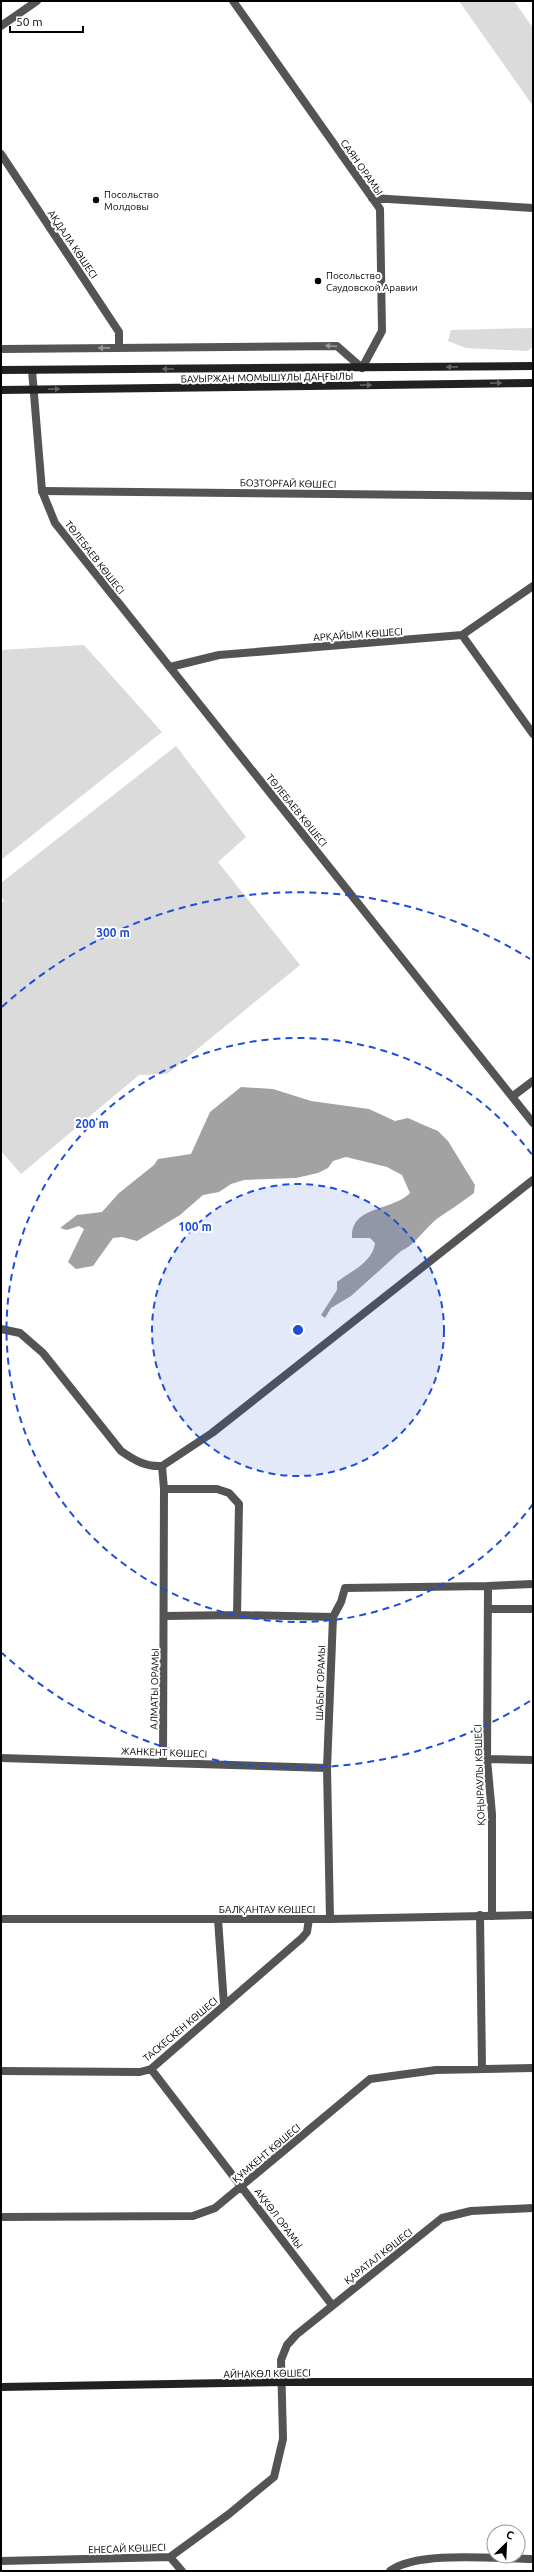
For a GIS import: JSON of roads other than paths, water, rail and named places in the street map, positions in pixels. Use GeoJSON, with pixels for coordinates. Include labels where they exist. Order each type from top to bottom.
{"type":"FeatureCollection","features":[{"type":"Feature","properties":{"kind":"main road","name":"БАУЫРЖАН МОМЫШҰЛЫ ДАҢҒЫЛЫ"},"geometry":{"type":"LineString","coordinates":[[1,370],[533,366]]}},
{"type":"Feature","properties":{"kind":"main road","name":"БАУЫРЖАН МОМЫШҰЛЫ ДАҢҒЫЛЫ"},"geometry":{"type":"LineString","coordinates":[[1,390],[533,383]]}},
{"type":"Feature","properties":{"kind":"main road","name":"АЙНАКӨЛ КӨШЕСІ"},"geometry":{"type":"LineString","coordinates":[[1,2387],[283,2382],[533,2382]]}},
{"type":"Feature","properties":{"kind":"street"},"geometry":{"type":"LineString","coordinates":[[1,26],[37,1]]}},
{"type":"Feature","properties":{"kind":"street","name":"САЯН ОРАМЫ"},"geometry":{"type":"LineString","coordinates":[[233,1],[380,209],[382,331],[362,368]]}},
{"type":"Feature","properties":{"kind":"street","name":"АҚДАЛА КӨШЕСІ"},"geometry":{"type":"LineString","coordinates":[[1,154],[119,332],[119,348]]}},
{"type":"Feature","properties":{"kind":"street"},"geometry":{"type":"LineString","coordinates":[[372,198],[533,208]]}},
{"type":"Feature","properties":{"kind":"street"},"geometry":{"type":"LineString","coordinates":[[1,349],[337,346],[362,368]]}},
{"type":"Feature","properties":{"kind":"street"},"geometry":{"type":"LineString","coordinates":[[32,370],[42,490]]}},
{"type":"Feature","properties":{"kind":"street","name":"БОЗТОРҒАЙ КӨШЕСІ"},"geometry":{"type":"LineString","coordinates":[[42,490],[533,496]]}},
{"type":"Feature","properties":{"kind":"street","name":"ТӨЛЕБАЕВ КӨШЕСІ"},"geometry":{"type":"LineString","coordinates":[[42,490],[50,507],[55,523],[74,549],[170,667],[533,1123]]}},
{"type":"Feature","properties":{"kind":"street","name":"АРҚАЙЫМ КӨШЕСІ"},"geometry":{"type":"LineString","coordinates":[[170,667],[208,656],[462,635],[533,586]]}},
{"type":"Feature","properties":{"kind":"street"},"geometry":{"type":"LineString","coordinates":[[462,635],[533,734]]}},
{"type":"Feature","properties":{"kind":"street"},"geometry":{"type":"LineString","coordinates":[[513,1096],[533,1081]]}},
{"type":"Feature","properties":{"kind":"street"},"geometry":{"type":"LineString","coordinates":[[1,1329],[20,1333],[44,1353],[121,1451],[136,1462],[152,1466],[162,1466],[212,1433],[533,1180]]}},
{"type":"Feature","properties":{"kind":"street","name":"АЛМАТЫ ОРАМЫ"},"geometry":{"type":"LineString","coordinates":[[162,1466],[164,1489],[163,1762]]}},
{"type":"Feature","properties":{"kind":"street"},"geometry":{"type":"LineString","coordinates":[[164,1489],[217,1489],[229,1493],[239,1504],[237,1614]]}},
{"type":"Feature","properties":{"kind":"street"},"geometry":{"type":"LineString","coordinates":[[164,1616],[237,1614],[333,1617],[342,1602],[345,1588],[533,1584]]}},
{"type":"Feature","properties":{"kind":"street","name":"ҚОҢЫРАУЛЫ КӨШЕСІ"},"geometry":{"type":"LineString","coordinates":[[488,1586],[487,1759],[492,1814],[492,1916]]}},
{"type":"Feature","properties":{"kind":"street"},"geometry":{"type":"LineString","coordinates":[[489,1609],[533,1609]]}},
{"type":"Feature","properties":{"kind":"street","name":"ШАБЫТ ОРАМЫ"},"geometry":{"type":"LineString","coordinates":[[330,1919],[327,1768],[333,1617]]}},
{"type":"Feature","properties":{"kind":"street","name":"ЖАНКЕНТ КӨШЕСІ"},"geometry":{"type":"LineString","coordinates":[[1,1758],[327,1768]]}},
{"type":"Feature","properties":{"kind":"street"},"geometry":{"type":"LineString","coordinates":[[487,1759],[533,1760]]}},
{"type":"Feature","properties":{"kind":"street"},"geometry":{"type":"LineString","coordinates":[[480,1915],[482,2068]]}},
{"type":"Feature","properties":{"kind":"street","name":"БАЛҚАНТАУ КӨШЕСІ"},"geometry":{"type":"LineString","coordinates":[[1,1920],[330,1919],[533,1915]]}},
{"type":"Feature","properties":{"kind":"street"},"geometry":{"type":"LineString","coordinates":[[218,1919],[224,2005]]}},
{"type":"Feature","properties":{"kind":"street","name":"ТАСКЕСКЕН КӨШЕСІ"},"geometry":{"type":"LineString","coordinates":[[1,2071],[140,2072],[151,2069],[302,1938],[307,1932],[309,1919]]}},
{"type":"Feature","properties":{"kind":"street","name":"ҚҰМКЕНТ КӨШЕСІ"},"geometry":{"type":"LineString","coordinates":[[1,2217],[193,2216],[215,2208],[370,2080],[436,2070],[533,2068]]}},
{"type":"Feature","properties":{"kind":"street","name":"АҚКӨЛ ОРАМЫ"},"geometry":{"type":"LineString","coordinates":[[151,2069],[332,2305]]}},
{"type":"Feature","properties":{"kind":"street","name":"ҚАРАТАЛ КӨШЕСІ"},"geometry":{"type":"LineString","coordinates":[[274,2477],[284,2439],[282,2360],[287,2345],[332,2305],[442,2218],[471,2211],[533,2208]]}},
{"type":"Feature","properties":{"kind":"street","name":"ЕНЕСАЙ КӨШЕСІ"},"geometry":{"type":"LineString","coordinates":[[1,2562],[170,2557],[229,2514],[274,2477]]}},
{"type":"Feature","properties":{"kind":"street"},"geometry":{"type":"LineString","coordinates":[[170,2557],[182,2571]]}},
{"type":"Feature","properties":{"kind":"street"},"geometry":{"type":"LineString","coordinates":[[390,2571],[412,2560],[435,2558],[533,2559]]}},
{"type":"Feature","properties":{"kind":"place","name":"Посольство Молдовы"},"geometry":{"type":"Point","coordinates":[96,200]}},
{"type":"Feature","properties":{"kind":"place","name":"Посольство Саудовской Аравии"},"geometry":{"type":"Point","coordinates":[318,281]}}]}
